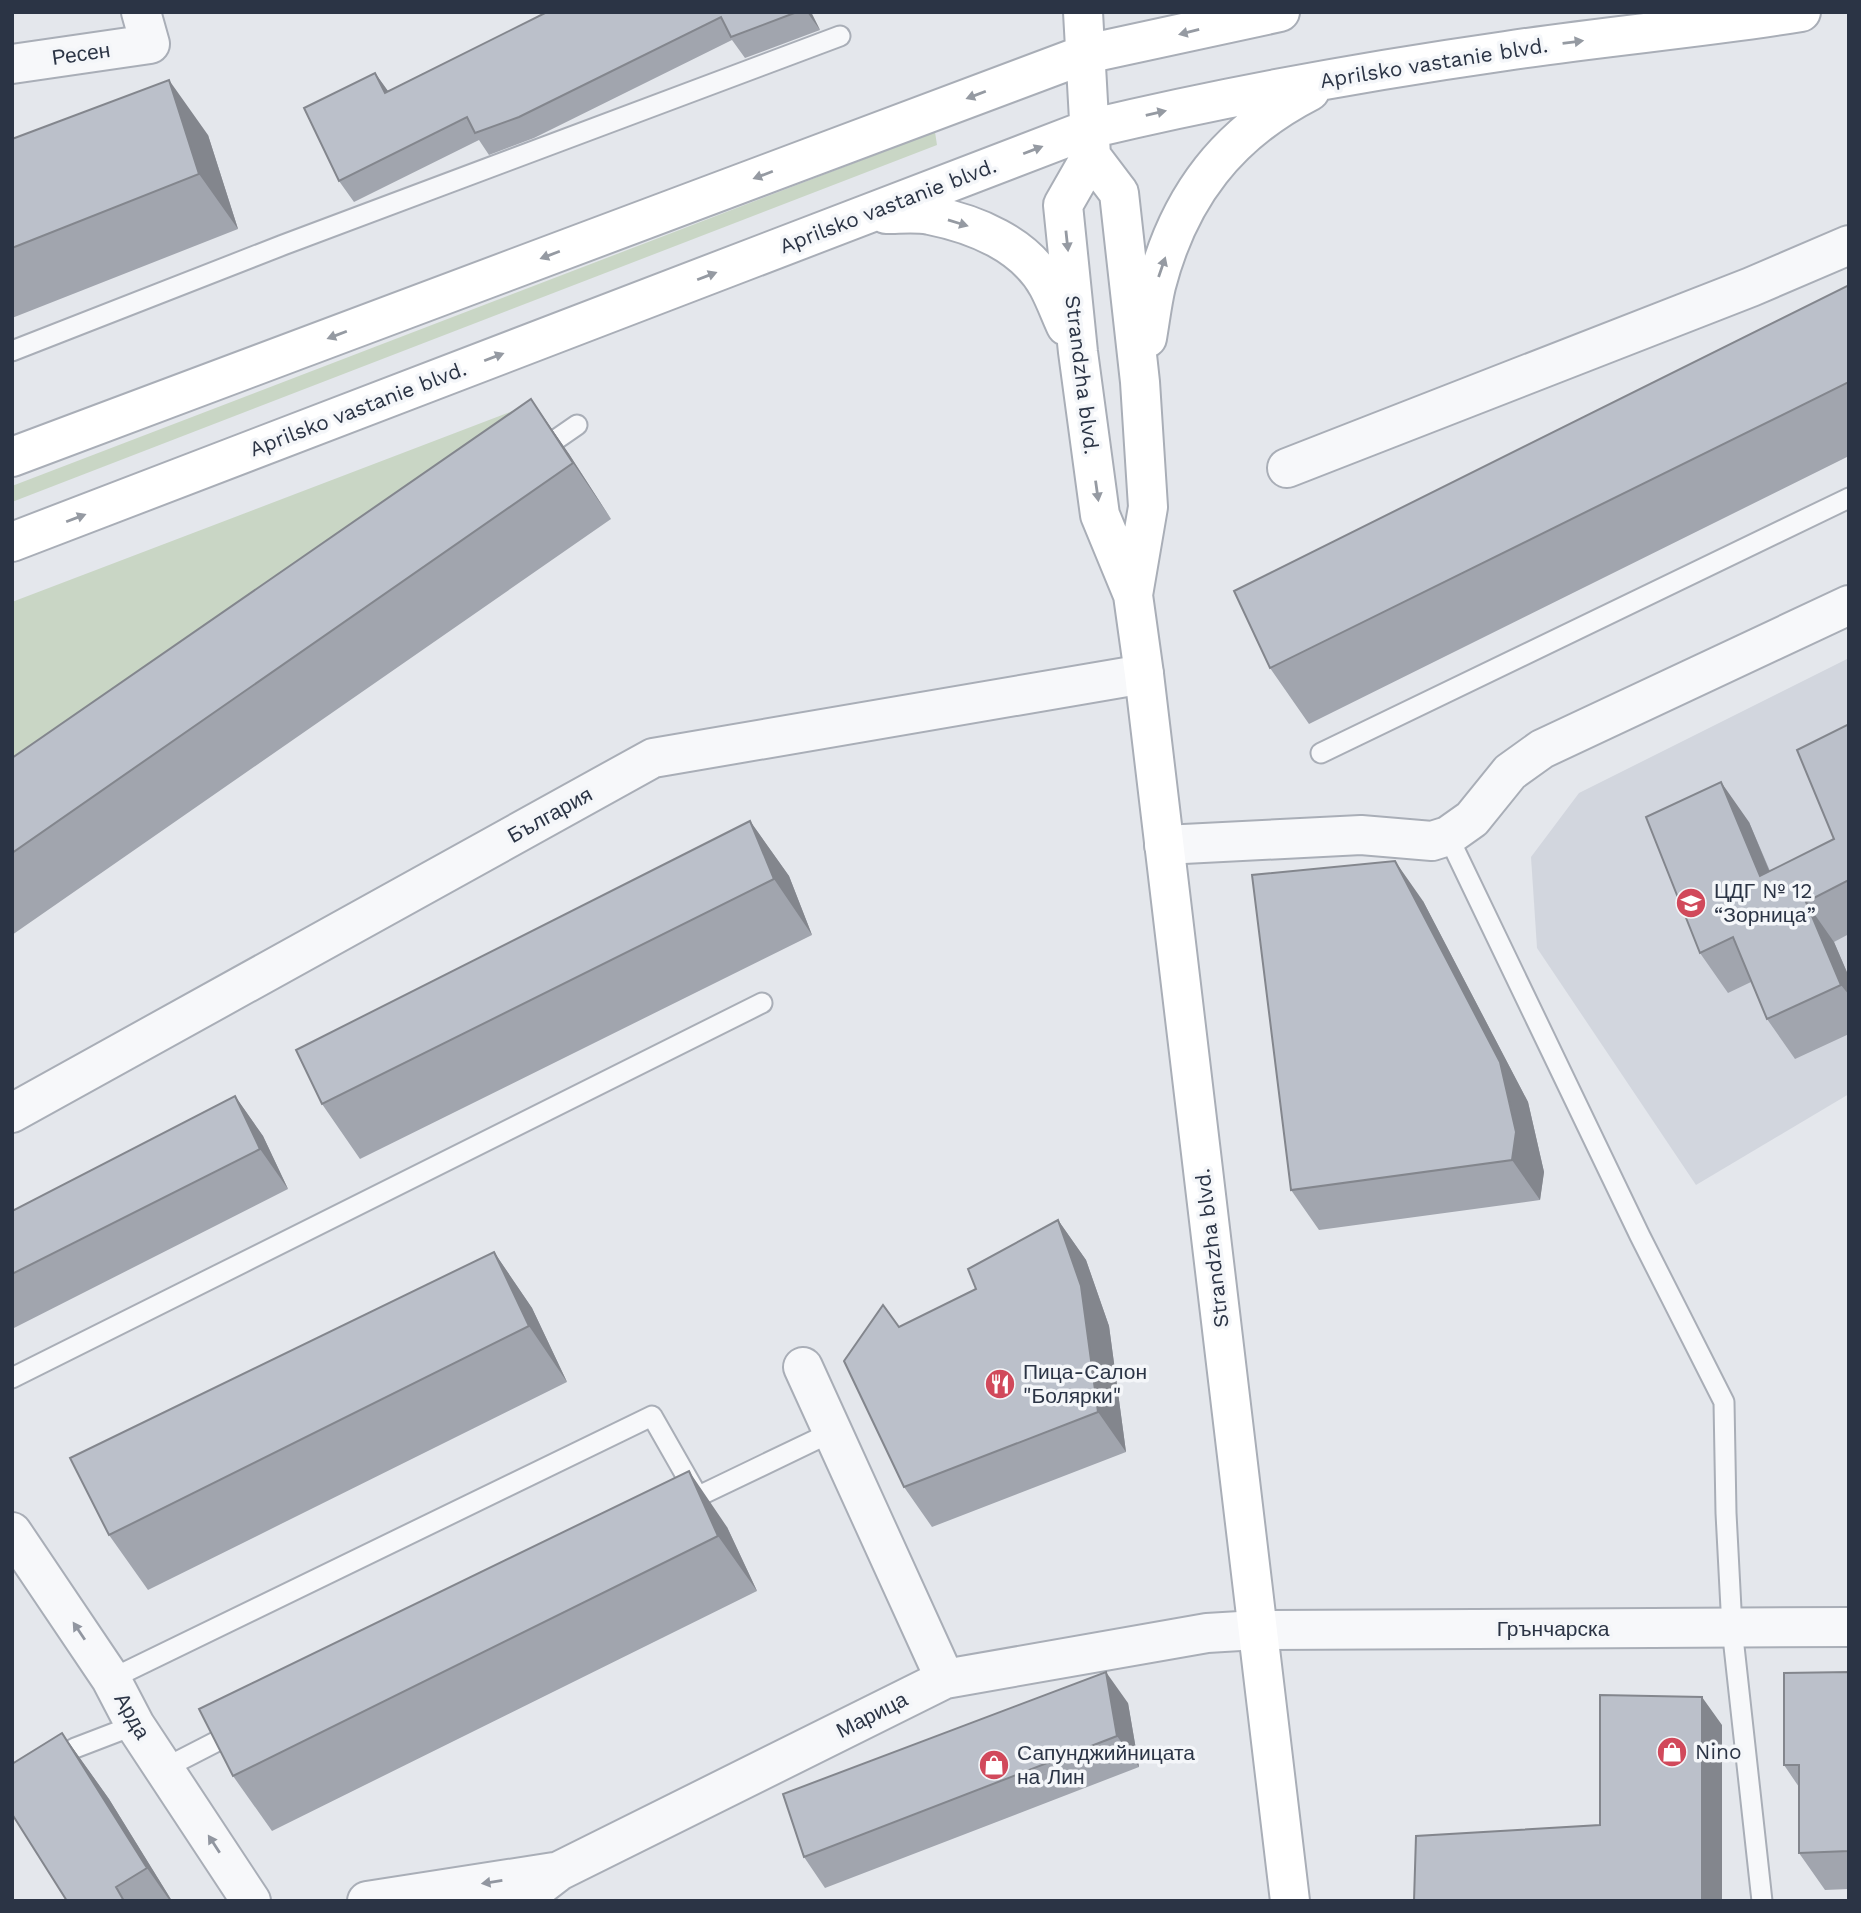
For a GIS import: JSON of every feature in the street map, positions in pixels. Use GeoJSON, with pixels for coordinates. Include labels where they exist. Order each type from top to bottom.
{"type":"FeatureCollection","features":[{"type":"Feature","properties":{"kind":"street"},"geometry":{"type":"LineString","coordinates":[[1083,12],[1090,143]]}},
{"type":"Feature","properties":{"kind":"street"},"geometry":{"type":"LineString","coordinates":[[12,457],[1086,54],[1280,12]]}},
{"type":"Feature","properties":{"kind":"street","name":"Aprilsko vastanie blvd."},"geometry":{"type":"LineString","coordinates":[[12,542],[867,214],[1090,143],[1172,110],[1340,76],[1509,50],[1801,12]]}},
{"type":"Feature","properties":{"kind":"street","name":"Ресен"},"geometry":{"type":"LineString","coordinates":[[12,64],[145,28]]}},
{"type":"Feature","properties":{"kind":"street"},"geometry":{"type":"LineString","coordinates":[[1140,382],[1156,286],[1180,217],[1201,182],[1239,138],[1280,107],[1340,76]]}},
{"type":"Feature","properties":{"kind":"street","name":"Strandzha blvd."},"geometry":{"type":"LineString","coordinates":[[1090,143],[1063,205],[1078,352],[1100,515],[1133,595],[1144,674],[1290,1901]]}},
{"type":"Feature","properties":{"kind":"street","name":"Strandzha blvd."},"geometry":{"type":"LineString","coordinates":[[1090,143],[1119,193],[1140,382],[1148,508],[1133,595]]}},
{"type":"Feature","properties":{"kind":"street"},"geometry":{"type":"LineString","coordinates":[[867,214],[928,214],[969,226],[1000,239],[1024,256],[1047,284],[1078,352]]}},
{"type":"Feature","properties":{"kind":"street"},"geometry":{"type":"LineString","coordinates":[[1287,468],[1751,287],[1849,244]]}},
{"type":"Feature","properties":{"kind":"street"},"geometry":{"type":"LineString","coordinates":[[1164,845],[1361,835],[1432,841],[1448,836],[1472,819],[1510,772],[1542,749],[1849,605]]}},
{"type":"Feature","properties":{"kind":"street","name":"България"},"geometry":{"type":"LineString","coordinates":[[12,1113],[653,758],[1144,674]]}},
{"type":"Feature","properties":{"kind":"street"},"geometry":{"type":"LineString","coordinates":[[803,1367],[945,1679]]}},
{"type":"Feature","properties":{"kind":"street","name":"Арда"},"geometry":{"type":"LineString","coordinates":[[12,1532],[111,1679],[135,1725],[251,1901]]}},
{"type":"Feature","properties":{"kind":"street","name":"Грънчарска"},"geometry":{"type":"LineString","coordinates":[[1257,1630],[1849,1627]]}},
{"type":"Feature","properties":{"kind":"street","name":"Марица"},"geometry":{"type":"LineString","coordinates":[[520,1901],[559,1871],[945,1679],[1208,1633],[1257,1630]]}},
{"type":"Feature","properties":{"kind":"street"},"geometry":{"type":"LineString","coordinates":[[367,1901],[559,1871]]}},
{"type":"Feature","properties":{"kind":"lane"},"geometry":{"type":"LineString","coordinates":[[12,351],[283,245],[840,36]]}},
{"type":"Feature","properties":{"kind":"lane"},"geometry":{"type":"LineString","coordinates":[[519,464],[577,425]]}},
{"type":"Feature","properties":{"kind":"lane"},"geometry":{"type":"LineString","coordinates":[[1321,753],[1849,498]]}},
{"type":"Feature","properties":{"kind":"lane"},"geometry":{"type":"LineString","coordinates":[[1448,836],[1634,1223],[1724,1402],[1732,1628],[1762,1901]]}},
{"type":"Feature","properties":{"kind":"lane"},"geometry":{"type":"LineString","coordinates":[[12,1378],[762,1003]]}},
{"type":"Feature","properties":{"kind":"lane"},"geometry":{"type":"LineString","coordinates":[[111,1679],[652,1416],[698,1496]]}},
{"type":"Feature","properties":{"kind":"lane"},"geometry":{"type":"LineString","coordinates":[[660,1515],[832,1432]]}},
{"type":"Feature","properties":{"kind":"lane"},"geometry":{"type":"LineString","coordinates":[[165,1768],[251,1723]]}},
{"type":"Feature","properties":{"kind":"lane"},"geometry":{"type":"LineString","coordinates":[[12,1782],[75,1748],[135,1725]]}},
{"type":"Feature","properties":{"kind":"shaded area","name":"ЦДГ № 12 “Зорница”"},"geometry":{"type":"Polygon","coordinates":[[[1849,658],[1849,1094],[1696,1185],[1537,948],[1531,857],[1579,793],[1849,658]]]}},
{"type":"Feature","properties":{"kind":"green space"},"geometry":{"type":"Polygon","coordinates":[[[935,132],[937,145],[12,502],[12,486],[935,132]]]}},
{"type":"Feature","properties":{"kind":"green space"},"geometry":{"type":"Polygon","coordinates":[[[531,404],[12,790],[12,602],[531,404]]]}},
{"type":"Feature","properties":{"kind":"building"},"geometry":{"type":"Polygon","coordinates":[[[547,12],[797,12],[731,37],[721,17],[519,117],[475,133],[467,117],[339,181],[304,108],[375,73],[385,93],[547,12]]]}},
{"type":"Feature","properties":{"kind":"building"},"geometry":{"type":"Polygon","coordinates":[[[169,80],[199,174],[12,248],[12,139],[169,80]]]}},
{"type":"Feature","properties":{"kind":"building"},"geometry":{"type":"Polygon","coordinates":[[[1849,285],[1849,382],[1270,668],[1234,591],[1849,285]]]}},
{"type":"Feature","properties":{"kind":"building"},"geometry":{"type":"Polygon","coordinates":[[[531,399],[573,463],[12,853],[12,758],[531,399]]]}},
{"type":"Feature","properties":{"kind":"building"},"geometry":{"type":"Polygon","coordinates":[[[1849,724],[1849,880],[1806,902],[1841,985],[1767,1019],[1733,937],[1700,953],[1646,817],[1721,782],[1760,876],[1834,839],[1797,750],[1849,724]]]}},
{"type":"Feature","properties":{"kind":"building"},"geometry":{"type":"Polygon","coordinates":[[[750,821],[774,879],[322,1104],[296,1050],[750,821]]]}},
{"type":"Feature","properties":{"kind":"building"},"geometry":{"type":"Polygon","coordinates":[[[1395,861],[1500,1062],[1516,1132],[1512,1160],[1291,1190],[1252,875],[1395,861]]]}},
{"type":"Feature","properties":{"kind":"building"},"geometry":{"type":"Polygon","coordinates":[[[235,1096],[260,1149],[12,1274],[12,1211],[235,1096]]]}},
{"type":"Feature","properties":{"kind":"building","name":"Пица-Салон \"Болярки\""},"geometry":{"type":"Polygon","coordinates":[[[1058,1220],[1081,1286],[1098,1412],[904,1487],[844,1361],[883,1305],[899,1327],[976,1289],[968,1269],[1058,1220]]]}},
{"type":"Feature","properties":{"kind":"building"},"geometry":{"type":"Polygon","coordinates":[[[494,1252],[529,1326],[109,1535],[70,1458],[494,1252]]]}},
{"type":"Feature","properties":{"kind":"building"},"geometry":{"type":"Polygon","coordinates":[[[689,1471],[718,1536],[233,1776],[199,1709],[689,1471]]]}},
{"type":"Feature","properties":{"kind":"building"},"geometry":{"type":"Polygon","coordinates":[[[1106,1672],[1117,1736],[804,1857],[783,1794],[1106,1672]]]}},
{"type":"Feature","properties":{"kind":"building"},"geometry":{"type":"Polygon","coordinates":[[[1849,1672],[1849,1851],[1799,1853],[1799,1765],[1784,1765],[1784,1673],[1849,1672]]]}},
{"type":"Feature","properties":{"kind":"building"},"geometry":{"type":"Polygon","coordinates":[[[1600,1695],[1702,1697],[1702,1901],[1414,1901],[1416,1836],[1600,1825],[1600,1695]]]}},
{"type":"Feature","properties":{"kind":"building"},"geometry":{"type":"Polygon","coordinates":[[[62,1733],[147,1868],[116,1887],[124,1901],[67,1901],[12,1814],[12,1764],[62,1733]]]}},
{"type":"Feature","properties":{"kind":"place","name":"ЦДГ № 12 “Зорница”"},"geometry":{"type":"Point","coordinates":[1691,903]}},
{"type":"Feature","properties":{"kind":"place","name":"Пица-Салон \"Болярки\""},"geometry":{"type":"Point","coordinates":[1000,1384]}},
{"type":"Feature","properties":{"kind":"place","name":"Nino"},"geometry":{"type":"Point","coordinates":[1672,1752]}},
{"type":"Feature","properties":{"kind":"place","name":"Сапунджийницата на Лин"},"geometry":{"type":"Point","coordinates":[994,1765]}}]}
